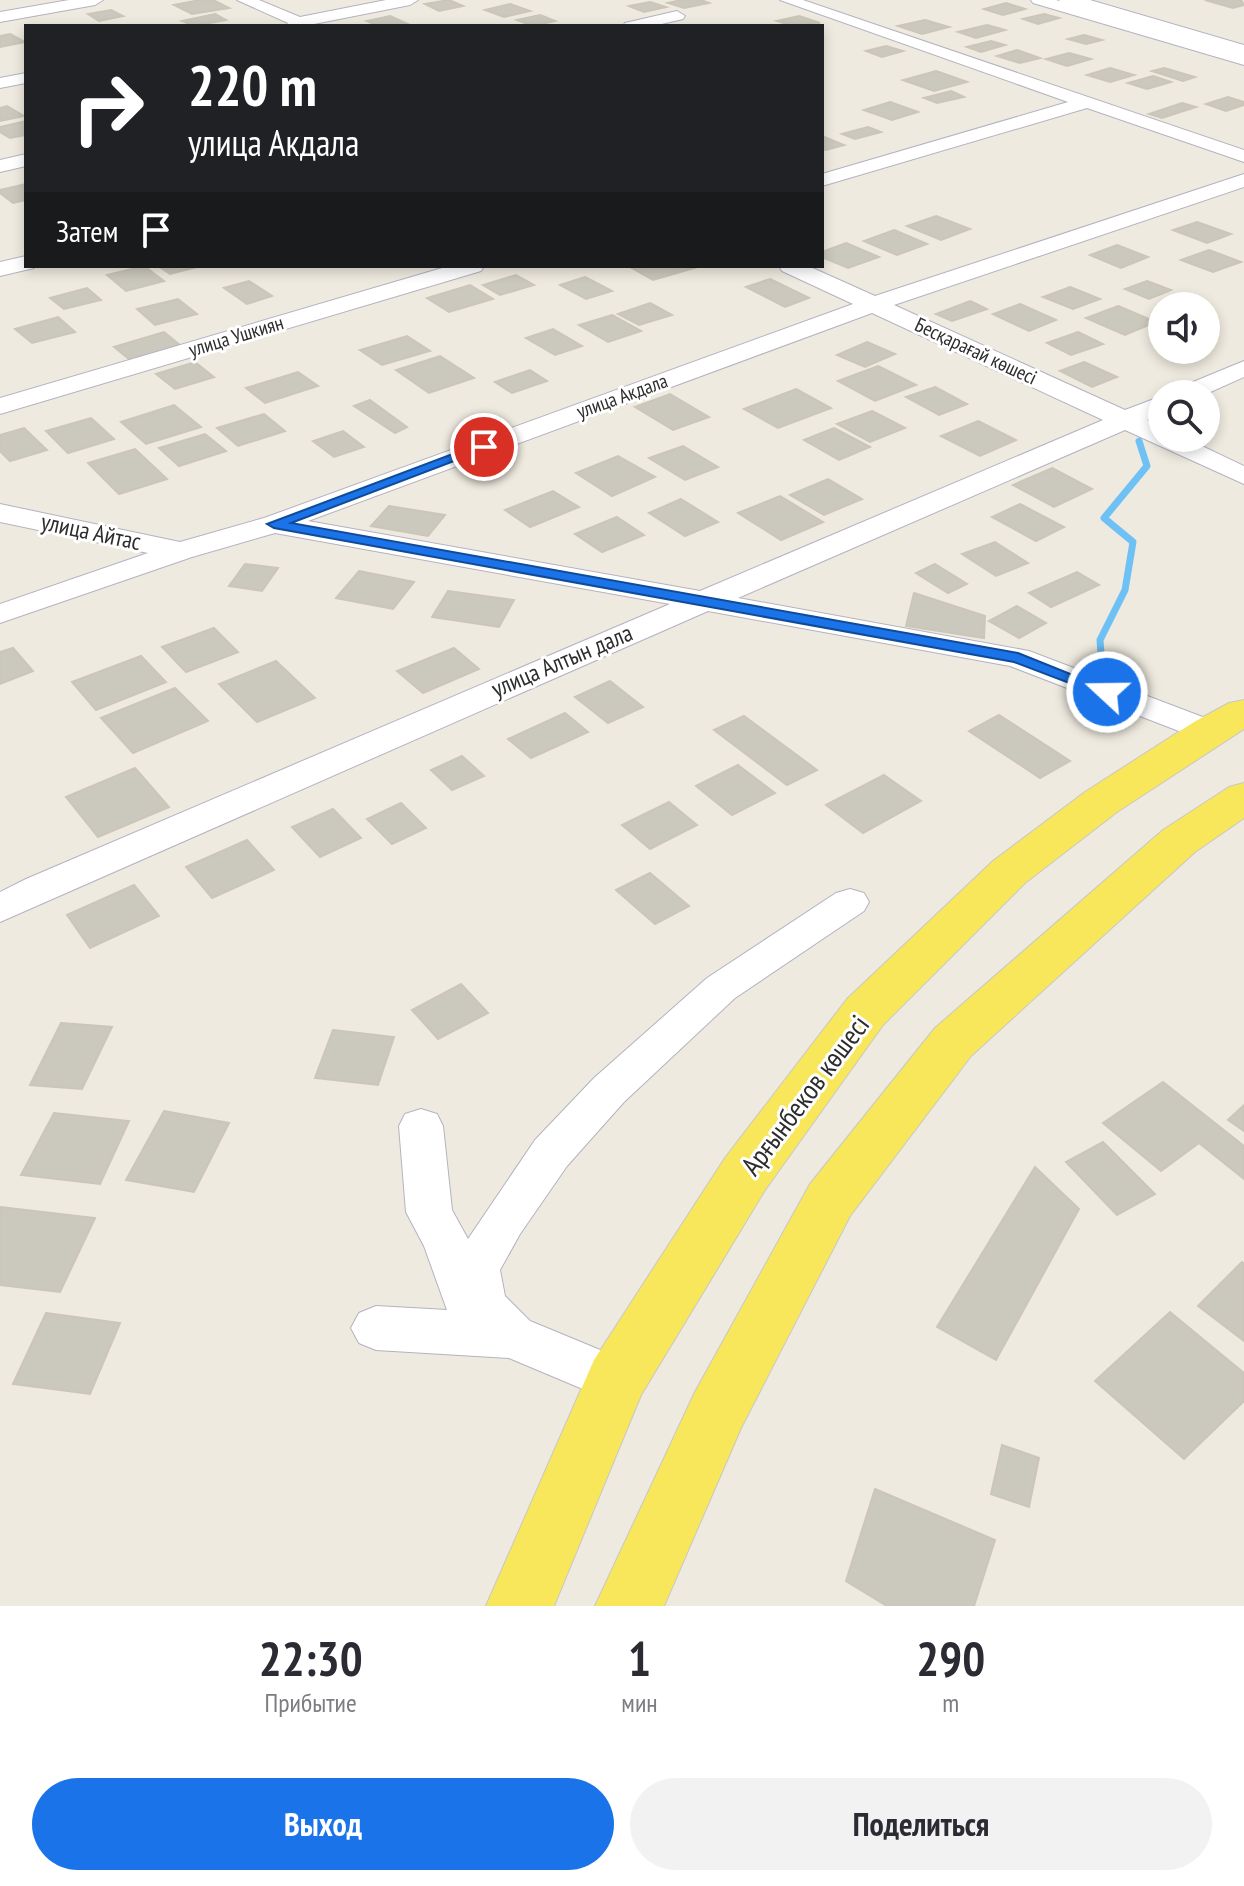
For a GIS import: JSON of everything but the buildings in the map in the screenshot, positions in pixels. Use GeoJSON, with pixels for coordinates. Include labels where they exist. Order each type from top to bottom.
{"type":"FeatureCollection","features":[{"type":"Feature","properties":{"kind":"main road"},"geometry":{"type":"LineString","coordinates":[[1069,0],[1244,51]]}},
{"type":"Feature","properties":{"kind":"main road"},"geometry":{"type":"LineString","coordinates":[[1108,1],[1244,40]]}},
{"type":"Feature","properties":{"kind":"main road","name":"Арғынбеков көшесі"},"geometry":{"type":"LineString","coordinates":[[520,1606],[616,1380],[745,1174],[865,1012],[1009,872],[1101,802],[1226,721]]}},
{"type":"Feature","properties":{"kind":"main road"},"geometry":{"type":"LineString","coordinates":[[629,1606],[717,1412],[830,1200],[953,1042],[1179,841],[1244,797]]}},
{"type":"Feature","properties":{"kind":"street"},"geometry":{"type":"LineString","coordinates":[[0,17],[95,0]]}},
{"type":"Feature","properties":{"kind":"street"},"geometry":{"type":"LineString","coordinates":[[245,0],[296,24],[410,0]]}},
{"type":"Feature","properties":{"kind":"street"},"geometry":{"type":"LineString","coordinates":[[788,0],[1244,156]]}},
{"type":"Feature","properties":{"kind":"street"},"geometry":{"type":"LineString","coordinates":[[1039,0],[1244,60]]}},
{"type":"Feature","properties":{"kind":"street"},"geometry":{"type":"LineString","coordinates":[[640,24],[677,16]]}},
{"type":"Feature","properties":{"kind":"street"},"geometry":{"type":"LineString","coordinates":[[0,83],[24,78]]}},
{"type":"Feature","properties":{"kind":"street"},"geometry":{"type":"LineString","coordinates":[[824,179],[1088,102]]}},
{"type":"Feature","properties":{"kind":"street"},"geometry":{"type":"LineString","coordinates":[[0,166],[24,160]]}},
{"type":"Feature","properties":{"kind":"street","name":"улица Акдала"},"geometry":{"type":"LineString","coordinates":[[0,614],[182,551],[274,524],[874,304],[1244,180]]}},
{"type":"Feature","properties":{"kind":"street"},"geometry":{"type":"LineString","coordinates":[[0,269],[24,263]]}},
{"type":"Feature","properties":{"kind":"street","name":"улица Ушкиян"},"geometry":{"type":"LineString","coordinates":[[0,406],[466,268]]}},
{"type":"Feature","properties":{"kind":"street","name":"Бесқарағай көшесі"},"geometry":{"type":"LineString","coordinates":[[794,268],[1148,431]]}},
{"type":"Feature","properties":{"kind":"street"},"geometry":{"type":"LineString","coordinates":[[1217,380],[1244,368]]}},
{"type":"Feature","properties":{"kind":"street","name":"улица Алтын дала"},"geometry":{"type":"LineString","coordinates":[[0,909],[39,888],[1148,410]]}},
{"type":"Feature","properties":{"kind":"street","name":"Бесқарағай көшесі"},"geometry":{"type":"LineString","coordinates":[[1193,452],[1244,476]]}},
{"type":"Feature","properties":{"kind":"street","name":"улица Айтас"},"geometry":{"type":"LineString","coordinates":[[0,513],[182,551]]}},
{"type":"Feature","properties":{"kind":"street"},"geometry":{"type":"LineString","coordinates":[[274,524],[1018,658],[1226,721]]}},
{"type":"Feature","properties":{"kind":"street"},"geometry":{"type":"LineString","coordinates":[[497,1321],[476,1269],[504,1220],[551,1153],[609,1090],[721,988],[850,902]]}},
{"type":"Feature","properties":{"kind":"street"},"geometry":{"type":"LineString","coordinates":[[421,1126],[429,1212],[446,1242],[467,1304],[616,1380]]}},
{"type":"Feature","properties":{"kind":"street"},"geometry":{"type":"LineString","coordinates":[[376,1328],[497,1321]]}},
{"type":"Feature","properties":{"kind":"waterway"},"geometry":{"type":"LineString","coordinates":[[1102,667],[1100,640],[1125,590],[1133,542],[1104,518],[1147,466],[1139,441]]}},
{"type":"Feature","properties":{"kind":"route"},"geometry":{"type":"LineString","coordinates":[[484,447],[274,524],[1018,658],[1107,692]]}}]}
